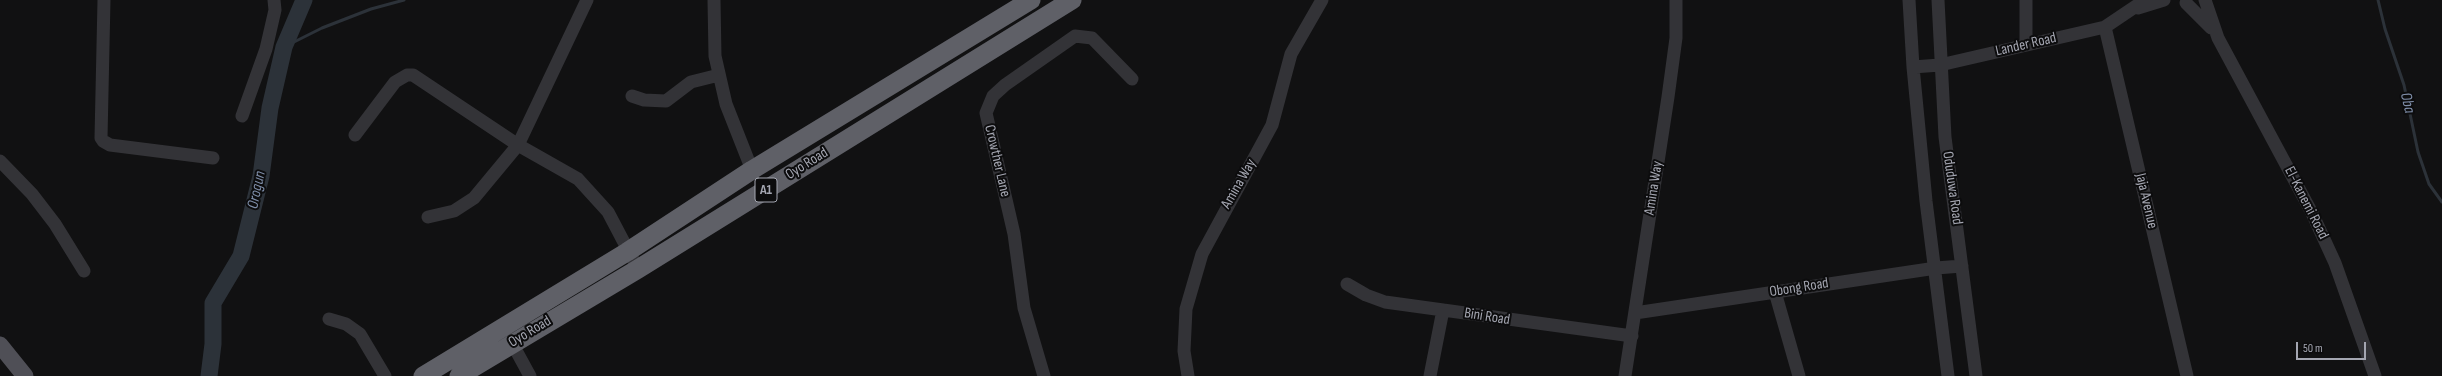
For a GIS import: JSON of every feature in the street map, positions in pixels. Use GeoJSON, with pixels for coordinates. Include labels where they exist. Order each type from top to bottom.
{"type":"FeatureCollection","features":[{"type":"Feature","properties":{"kind":"highway","name":"Oyo Road"},"geometry":{"type":"LineString","coordinates":[[423,376],[627,252],[752,170],[1031,0]]}},
{"type":"Feature","properties":{"kind":"highway","name":"Oyo Road"},"geometry":{"type":"LineString","coordinates":[[459,376],[638,269],[1072,0]]}},
{"type":"Feature","properties":{"kind":"main road"},"geometry":{"type":"LineString","coordinates":[[0,344],[25,376]]}},
{"type":"Feature","properties":{"kind":"street"},"geometry":{"type":"LineString","coordinates":[[104,0],[101,138],[103,141],[110,145],[213,158]]}},
{"type":"Feature","properties":{"kind":"street"},"geometry":{"type":"LineString","coordinates":[[242,116],[266,49],[275,10],[274,0]]}},
{"type":"Feature","properties":{"kind":"street"},"geometry":{"type":"LineString","coordinates":[[428,217],[454,211],[474,198],[518,145],[587,0]]}},
{"type":"Feature","properties":{"kind":"street","name":"Amina Way"},"geometry":{"type":"LineString","coordinates":[[1188,376],[1184,351],[1186,309],[1202,254],[1272,125],[1291,54],[1322,0]]}},
{"type":"Feature","properties":{"kind":"street","name":"Amina Way"},"geometry":{"type":"LineString","coordinates":[[1625,376],[1676,38],[1676,0]]}},
{"type":"Feature","properties":{"kind":"street","name":"Oduduwa Road"},"geometry":{"type":"LineString","coordinates":[[1909,0],[1913,67],[1926,201],[1936,268],[1948,376]]}},
{"type":"Feature","properties":{"kind":"street","name":"Oduduwa Road"},"geometry":{"type":"LineString","coordinates":[[1938,0],[1940,65],[1945,137],[1976,376]]}},
{"type":"Feature","properties":{"kind":"street"},"geometry":{"type":"LineString","coordinates":[[2026,0],[2026,44]]}},
{"type":"Feature","properties":{"kind":"street","name":"Lander Road"},"geometry":{"type":"LineString","coordinates":[[1913,67],[1940,65],[2104,27],[2134,9],[2145,0]]}},
{"type":"Feature","properties":{"kind":"street","name":"Lander Road"},"geometry":{"type":"LineString","coordinates":[[2134,9],[2164,0]]}},
{"type":"Feature","properties":{"kind":"street","name":"El-Kanemi Road"},"geometry":{"type":"LineString","coordinates":[[2205,0],[2218,38]]}},
{"type":"Feature","properties":{"kind":"street"},"geometry":{"type":"LineString","coordinates":[[716,1],[715,56],[719,75],[726,104],[752,170]]}},
{"type":"Feature","properties":{"kind":"street","name":"El-Kanemi Road"},"geometry":{"type":"LineString","coordinates":[[2183,1],[2203,18],[2218,38],[2312,213],[2329,249],[2375,376]]}},
{"type":"Feature","properties":{"kind":"street","name":"Jaja Avenue"},"geometry":{"type":"LineString","coordinates":[[2104,27],[2187,376]]}},
{"type":"Feature","properties":{"kind":"street","name":"Crowther Lane"},"geometry":{"type":"LineString","coordinates":[[1044,376],[1024,308],[1014,234],[986,113],[994,96],[1005,85],[1075,36],[1092,38],[1132,79]]}},
{"type":"Feature","properties":{"kind":"street"},"geometry":{"type":"LineString","coordinates":[[355,135],[395,82],[407,75],[413,75],[518,145],[578,178],[608,212],[627,252],[638,269]]}},
{"type":"Feature","properties":{"kind":"street"},"geometry":{"type":"LineString","coordinates":[[632,96],[644,100],[666,101],[691,82],[719,75]]}},
{"type":"Feature","properties":{"kind":"street"},"geometry":{"type":"LineString","coordinates":[[0,160],[32,194],[55,224],[84,272]]}},
{"type":"Feature","properties":{"kind":"street","name":"Obong Road"},"geometry":{"type":"LineString","coordinates":[[1635,313],[1936,268],[1962,266]]}},
{"type":"Feature","properties":{"kind":"street","name":"Bini Road"},"geometry":{"type":"LineString","coordinates":[[1347,284],[1366,295],[1385,302],[1632,336]]}},
{"type":"Feature","properties":{"kind":"street"},"geometry":{"type":"LineString","coordinates":[[1775,292],[1799,376]]}},
{"type":"Feature","properties":{"kind":"street"},"geometry":{"type":"LineString","coordinates":[[1430,376],[1443,310]]}},
{"type":"Feature","properties":{"kind":"street"},"geometry":{"type":"LineString","coordinates":[[329,319],[346,324],[360,334],[385,376]]}},
{"type":"Feature","properties":{"kind":"street"},"geometry":{"type":"LineString","coordinates":[[512,343],[530,376]]}},
{"type":"Feature","properties":{"kind":"waterway","name":"Orogun"},"geometry":{"type":"LineString","coordinates":[[209,376],[213,344],[213,303],[241,256],[261,176],[270,108],[284,47],[304,0]]}},
{"type":"Feature","properties":{"kind":"waterway"},"geometry":{"type":"LineString","coordinates":[[284,47],[322,28],[371,9],[404,0]]}},
{"type":"Feature","properties":{"kind":"waterway","name":"Oba"},"geometry":{"type":"LineString","coordinates":[[2378,0],[2385,29],[2404,85],[2418,152],[2429,184],[2442,202]]}}]}
